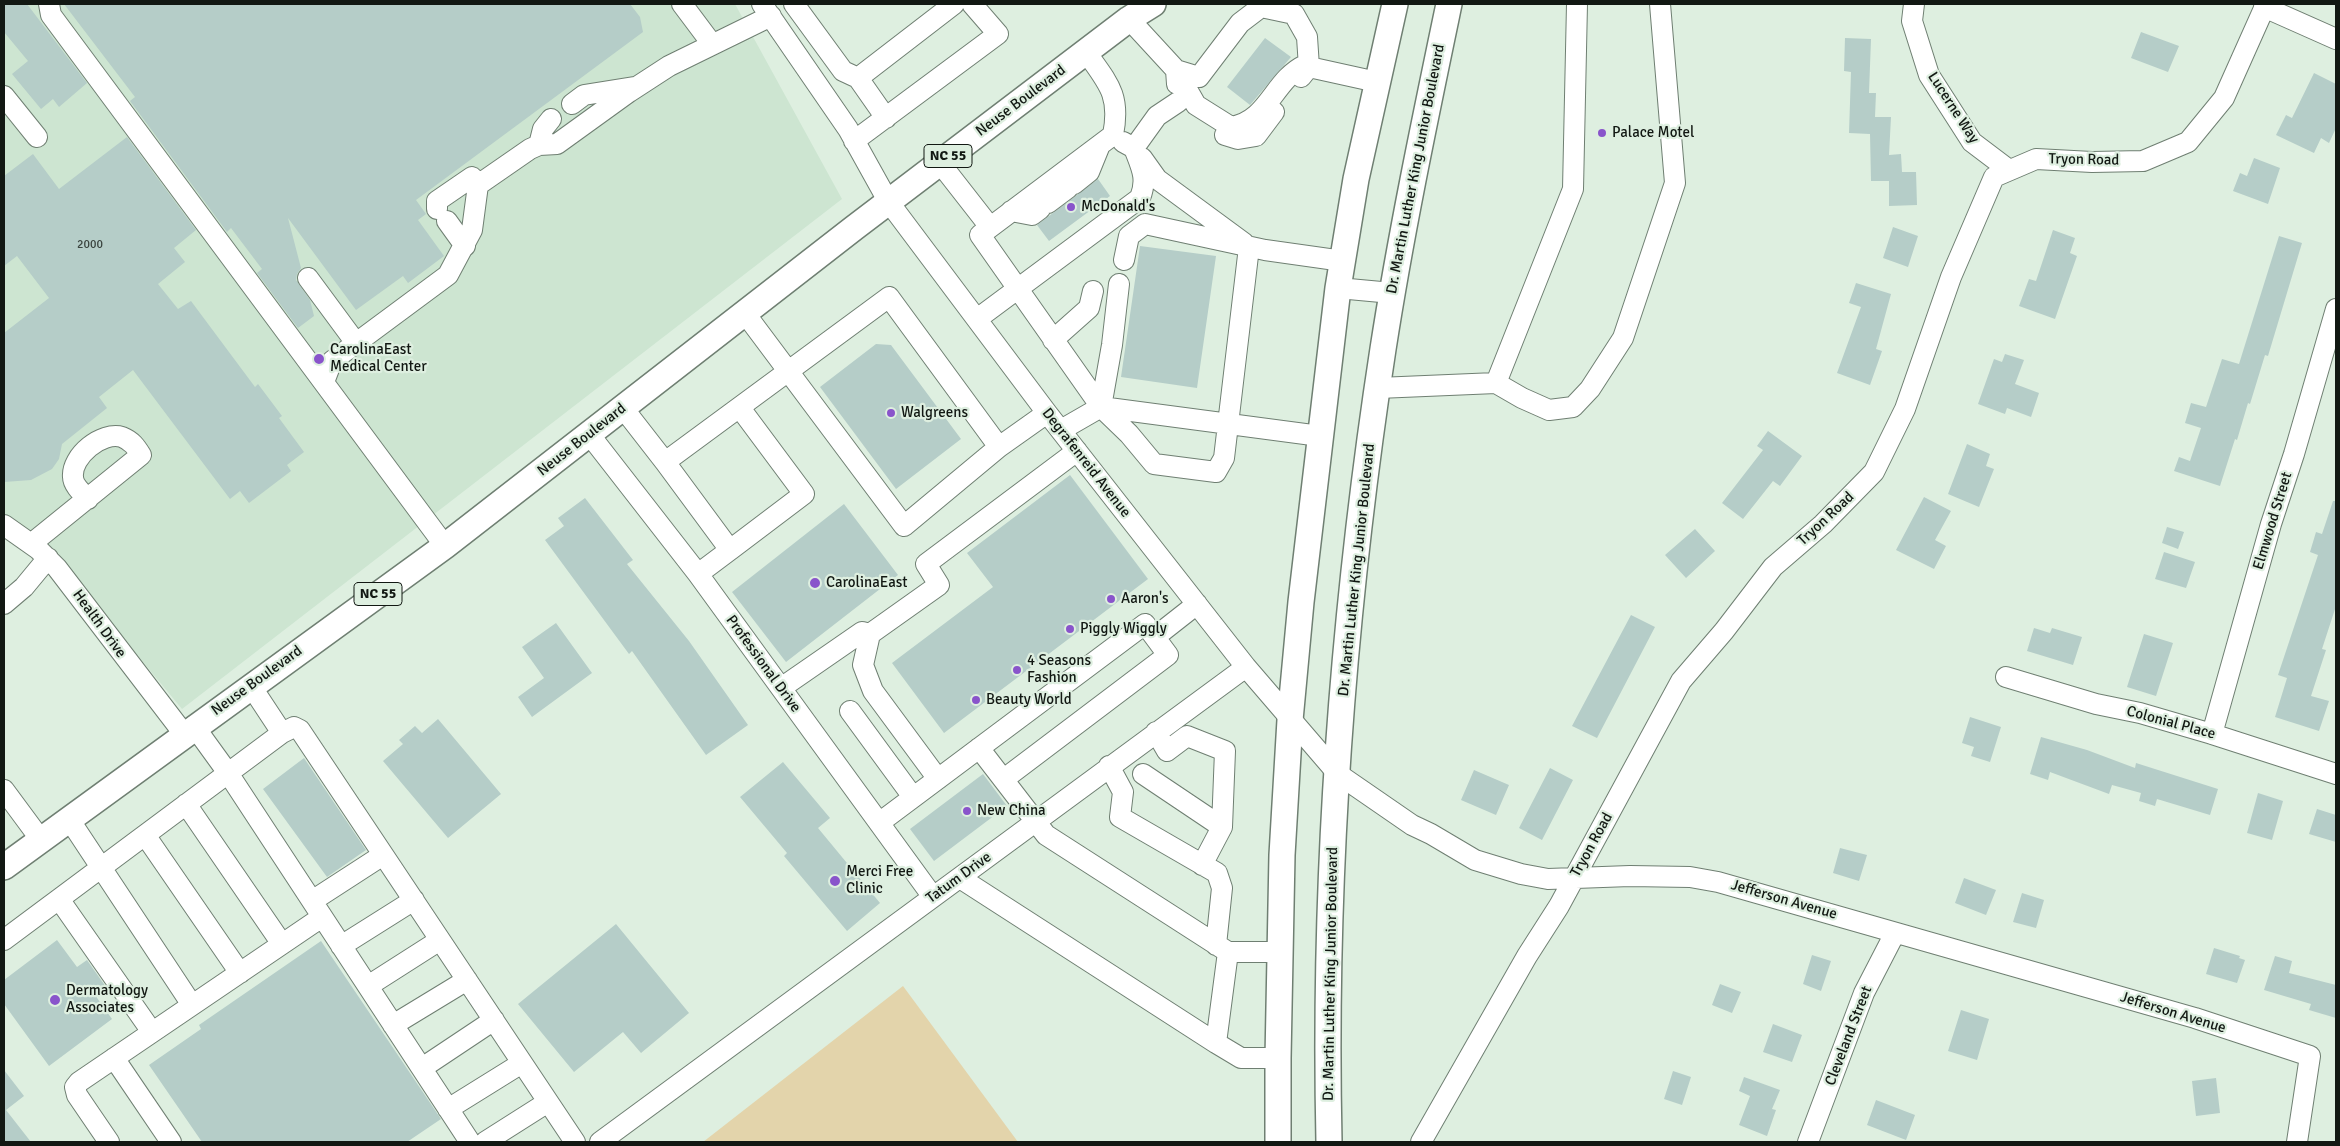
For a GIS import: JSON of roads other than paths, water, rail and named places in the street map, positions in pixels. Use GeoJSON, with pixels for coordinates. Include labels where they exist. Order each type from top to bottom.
{"type":"FeatureCollection","features":[{"type":"Feature","properties":{"kind":"main road","name":"Neuse Boulevard"},"geometry":{"type":"LineString","coordinates":[[4,867],[189,730],[445,546],[888,201],[1129,19],[1153,4]]}},
{"type":"Feature","properties":{"kind":"main road"},"geometry":{"type":"LineString","coordinates":[[1278,1142],[1280,952],[1290,720],[1320,436],[1338,288],[1356,178],[1395,4]]}},
{"type":"Feature","properties":{"kind":"main road","name":"Dr. Martin Luther King Junior Boulevard"},"geometry":{"type":"LineString","coordinates":[[1329,1142],[1331,920],[1338,774],[1347,655],[1378,388],[1392,293],[1424,116],[1449,4]]}},
{"type":"Feature","properties":{"kind":"street"},"geometry":{"type":"LineString","coordinates":[[49,4],[51,15],[445,546]]}},
{"type":"Feature","properties":{"kind":"street"},"geometry":{"type":"LineString","coordinates":[[682,4],[712,44]]}},
{"type":"Feature","properties":{"kind":"street"},"geometry":{"type":"LineString","coordinates":[[794,4],[843,71],[858,78],[886,118]]}},
{"type":"Feature","properties":{"kind":"street"},"geometry":{"type":"LineString","coordinates":[[858,78],[954,4]]}},
{"type":"Feature","properties":{"kind":"street"},"geometry":{"type":"LineString","coordinates":[[854,141],[998,34],[972,4]]}},
{"type":"Feature","properties":{"kind":"street"},"geometry":{"type":"LineString","coordinates":[[1496,383],[1573,190],[1577,4]]}},
{"type":"Feature","properties":{"kind":"street"},"geometry":{"type":"LineString","coordinates":[[1378,388],[1496,383],[1522,398],[1549,410],[1573,407],[1590,390],[1623,338],[1675,183],[1660,4]]}},
{"type":"Feature","properties":{"kind":"street","name":"Lucerne Way"},"geometry":{"type":"LineString","coordinates":[[1914,4],[1912,21],[1929,75],[1972,142],[2008,170]]}},
{"type":"Feature","properties":{"kind":"street"},"geometry":{"type":"LineString","coordinates":[[1261,6],[1294,14],[1308,37],[1309,66],[1256,136],[1238,139],[1212,132],[1178,102],[1176,70],[1199,77],[1240,23],[1261,6]]}},
{"type":"Feature","properties":{"kind":"street"},"geometry":{"type":"LineString","coordinates":[[2265,6],[2336,39]]}},
{"type":"Feature","properties":{"kind":"street","name":"Tryon Road"},"geometry":{"type":"LineString","coordinates":[[1422,1142],[1573,879],[1681,681],[1724,631],[1773,567],[1823,524],[1874,472],[1904,409],[1951,277],[1994,176],[2036,159],[2092,162],[2143,161],[2188,142],[2224,98],[2265,6]]}},
{"type":"Feature","properties":{"kind":"street"},"geometry":{"type":"LineString","coordinates":[[478,185],[539,145],[557,144],[636,87],[712,44],[766,10]]}},
{"type":"Feature","properties":{"kind":"street","name":"Degrafenreid Avenue"},"geometry":{"type":"LineString","coordinates":[[766,10],[854,141],[888,201],[1047,413],[1246,667],[1290,720]]}},
{"type":"Feature","properties":{"kind":"street"},"geometry":{"type":"LineString","coordinates":[[1129,19],[1176,70],[1196,105],[1231,127],[1242,125],[1254,119],[1292,71],[1305,64],[1377,82]]}},
{"type":"Feature","properties":{"kind":"street"},"geometry":{"type":"LineString","coordinates":[[1011,211],[1032,215],[1071,186],[1089,172],[1106,140],[1116,117],[1112,89],[1086,52]]}},
{"type":"Feature","properties":{"kind":"street"},"geometry":{"type":"LineString","coordinates":[[572,104],[584,95],[636,87]]}},
{"type":"Feature","properties":{"kind":"street"},"geometry":{"type":"LineString","coordinates":[[4,96],[37,137]]}},
{"type":"Feature","properties":{"kind":"street"},"geometry":{"type":"LineString","coordinates":[[1134,148],[1157,116],[1178,102]]}},
{"type":"Feature","properties":{"kind":"street"},"geometry":{"type":"LineString","coordinates":[[539,145],[543,129],[551,119]]}},
{"type":"Feature","properties":{"kind":"street"},"geometry":{"type":"LineString","coordinates":[[1106,140],[1134,148],[1157,179],[1249,247]]}},
{"type":"Feature","properties":{"kind":"street"},"geometry":{"type":"LineString","coordinates":[[1106,140],[980,235],[1101,407],[1154,464],[1216,472],[1224,458],[1249,247]]}},
{"type":"Feature","properties":{"kind":"street"},"geometry":{"type":"LineString","coordinates":[[977,318],[1140,198],[1144,186],[1142,172],[1134,148]]}},
{"type":"Feature","properties":{"kind":"street"},"geometry":{"type":"LineString","coordinates":[[940,162],[990,227]]}},
{"type":"Feature","properties":{"kind":"street"},"geometry":{"type":"LineString","coordinates":[[324,382],[332,361],[448,275],[466,246],[472,230],[478,185],[472,177],[437,201],[442,215],[466,246]]}},
{"type":"Feature","properties":{"kind":"street"},"geometry":{"type":"LineString","coordinates":[[1124,260],[1129,236],[1145,224],[1249,247],[1343,261]]}},
{"type":"Feature","properties":{"kind":"street"},"geometry":{"type":"LineString","coordinates":[[308,278],[356,343]]}},
{"type":"Feature","properties":{"kind":"street"},"geometry":{"type":"LineString","coordinates":[[1101,407],[1112,345],[1119,284]]}},
{"type":"Feature","properties":{"kind":"street"},"geometry":{"type":"LineString","coordinates":[[1338,288],[1392,293]]}},
{"type":"Feature","properties":{"kind":"street"},"geometry":{"type":"LineString","coordinates":[[1053,340],[1089,308],[1093,291]]}},
{"type":"Feature","properties":{"kind":"street"},"geometry":{"type":"LineString","coordinates":[[665,462],[889,297],[1000,447]]}},
{"type":"Feature","properties":{"kind":"street","name":"Elmwood Street"},"geometry":{"type":"LineString","coordinates":[[2212,734],[2271,524],[2297,445],[2336,309]]}},
{"type":"Feature","properties":{"kind":"street"},"geometry":{"type":"LineString","coordinates":[[744,312],[904,526],[1000,447],[1047,413]]}},
{"type":"Feature","properties":{"kind":"street"},"geometry":{"type":"LineString","coordinates":[[1061,430],[1101,407],[1320,436]]}},
{"type":"Feature","properties":{"kind":"street"},"geometry":{"type":"LineString","coordinates":[[623,408],[730,550]]}},
{"type":"Feature","properties":{"kind":"street"},"geometry":{"type":"LineString","coordinates":[[698,574],[804,494],[740,408]]}},
{"type":"Feature","properties":{"kind":"street","name":"Professional Drive"},"geometry":{"type":"LineString","coordinates":[[589,434],[698,574],[933,897]]}},
{"type":"Feature","properties":{"kind":"street"},"geometry":{"type":"LineString","coordinates":[[938,779],[873,691],[863,665],[870,634],[939,585],[926,564],[1077,451]]}},
{"type":"Feature","properties":{"kind":"street"},"geometry":{"type":"LineString","coordinates":[[31,544],[88,499]]}},
{"type":"Feature","properties":{"kind":"street","name":"Health Drive"},"geometry":{"type":"LineString","coordinates":[[4,525],[48,558],[189,730],[228,773],[470,1142]]}},
{"type":"Feature","properties":{"kind":"street"},"geometry":{"type":"LineString","coordinates":[[4,604],[24,587],[48,558]]}},
{"type":"Feature","properties":{"kind":"street"},"geometry":{"type":"LineString","coordinates":[[1155,637],[1197,604]]}},
{"type":"Feature","properties":{"kind":"street"},"geometry":{"type":"LineString","coordinates":[[879,823],[1145,624],[1168,655],[1004,780]]}},
{"type":"Feature","properties":{"kind":"street"},"geometry":{"type":"LineString","coordinates":[[781,688],[862,632],[870,634]]}},
{"type":"Feature","properties":{"kind":"street","name":"Tatum Drive"},"geometry":{"type":"LineString","coordinates":[[600,1142],[1246,667]]}},
{"type":"Feature","properties":{"kind":"street","name":"Colonial Place"},"geometry":{"type":"LineString","coordinates":[[2006,677],[2096,704],[2212,734],[2336,774]]}},
{"type":"Feature","properties":{"kind":"street"},"geometry":{"type":"LineString","coordinates":[[251,686],[282,732]]}},
{"type":"Feature","properties":{"kind":"street"},"geometry":{"type":"LineString","coordinates":[[850,711],[913,798]]}},
{"type":"Feature","properties":{"kind":"street","name":"Jefferson Avenue"},"geometry":{"type":"LineString","coordinates":[[1290,720],[1338,774],[1412,825],[1476,860],[1521,874],[1548,879],[1630,876],[1690,877],[1709,880],[1779,898],[2195,1018],[2310,1056],[2297,1142]]}},
{"type":"Feature","properties":{"kind":"street"},"geometry":{"type":"LineString","coordinates":[[4,940],[282,732],[294,727],[300,730],[575,1142]]}},
{"type":"Feature","properties":{"kind":"street"},"geometry":{"type":"LineString","coordinates":[[1156,732],[1167,751]]}},
{"type":"Feature","properties":{"kind":"street"},"geometry":{"type":"LineString","coordinates":[[1123,792],[1167,751],[1187,736],[1226,751],[1222,827],[1202,865]]}},
{"type":"Feature","properties":{"kind":"street"},"geometry":{"type":"LineString","coordinates":[[980,748],[1046,835],[1222,949],[1280,952]]}},
{"type":"Feature","properties":{"kind":"street"},"geometry":{"type":"LineString","coordinates":[[1109,766],[1123,792],[1120,817],[1216,873],[1222,888],[1222,949],[1216,1043]]}},
{"type":"Feature","properties":{"kind":"street"},"geometry":{"type":"LineString","coordinates":[[1142,774],[1222,827]]}},
{"type":"Feature","properties":{"kind":"street"},"geometry":{"type":"LineString","coordinates":[[4,790],[41,840]]}},
{"type":"Feature","properties":{"kind":"street"},"geometry":{"type":"LineString","coordinates":[[186,804],[282,944]]}},
{"type":"Feature","properties":{"kind":"street"},"geometry":{"type":"LineString","coordinates":[[69,819],[192,1005]]}},
{"type":"Feature","properties":{"kind":"street"},"geometry":{"type":"LineString","coordinates":[[145,835],[240,973]]}},
{"type":"Feature","properties":{"kind":"street"},"geometry":{"type":"LineString","coordinates":[[109,1142],[77,1095],[75,1087],[79,1082],[282,944],[317,909],[383,855]]}},
{"type":"Feature","properties":{"kind":"street"},"geometry":{"type":"LineString","coordinates":[[960,878],[1241,1058],[1278,1058]]}},
{"type":"Feature","properties":{"kind":"street"},"geometry":{"type":"LineString","coordinates":[[59,899],[152,1032]]}},
{"type":"Feature","properties":{"kind":"street"},"geometry":{"type":"LineString","coordinates":[[341,946],[414,900]]}},
{"type":"Feature","properties":{"kind":"street","name":"Cleveland Street"},"geometry":{"type":"LineString","coordinates":[[1808,1142],[1864,993],[1895,933]]}},
{"type":"Feature","properties":{"kind":"street"},"geometry":{"type":"LineString","coordinates":[[368,986],[440,940]]}},
{"type":"Feature","properties":{"kind":"street"},"geometry":{"type":"LineString","coordinates":[[393,1025],[467,980]]}},
{"type":"Feature","properties":{"kind":"street"},"geometry":{"type":"LineString","coordinates":[[422,1068],[494,1020]]}},
{"type":"Feature","properties":{"kind":"street"},"geometry":{"type":"LineString","coordinates":[[114,1058],[171,1142]]}},
{"type":"Feature","properties":{"kind":"street"},"geometry":{"type":"LineString","coordinates":[[448,1109],[522,1064]]}},
{"type":"Feature","properties":{"kind":"street"},"geometry":{"type":"LineString","coordinates":[[484,1142],[548,1102]]}},
{"type":"Feature","properties":{"kind":"place","name":"Palace Motel"},"geometry":{"type":"Point","coordinates":[1602,133]}},
{"type":"Feature","properties":{"kind":"place","name":"McDonald's"},"geometry":{"type":"Point","coordinates":[1071,207]}},
{"type":"Feature","properties":{"kind":"place","name":"CarolinaEast Medical Center"},"geometry":{"type":"Point","coordinates":[319,359]}},
{"type":"Feature","properties":{"kind":"place","name":"Walgreens"},"geometry":{"type":"Point","coordinates":[891,413]}},
{"type":"Feature","properties":{"kind":"place","name":"CarolinaEast"},"geometry":{"type":"Point","coordinates":[815,583]}},
{"type":"Feature","properties":{"kind":"place","name":"Aaron's"},"geometry":{"type":"Point","coordinates":[1111,599]}},
{"type":"Feature","properties":{"kind":"place","name":"Piggly Wiggly"},"geometry":{"type":"Point","coordinates":[1070,629]}},
{"type":"Feature","properties":{"kind":"place","name":"4 Seasons Fashion"},"geometry":{"type":"Point","coordinates":[1017,670]}},
{"type":"Feature","properties":{"kind":"place","name":"Beauty World"},"geometry":{"type":"Point","coordinates":[976,700]}},
{"type":"Feature","properties":{"kind":"place","name":"New China"},"geometry":{"type":"Point","coordinates":[967,811]}},
{"type":"Feature","properties":{"kind":"place","name":"Merci Free Clinic"},"geometry":{"type":"Point","coordinates":[835,881]}},
{"type":"Feature","properties":{"kind":"place","name":"Dermatology Associates"},"geometry":{"type":"Point","coordinates":[55,1000]}}]}
